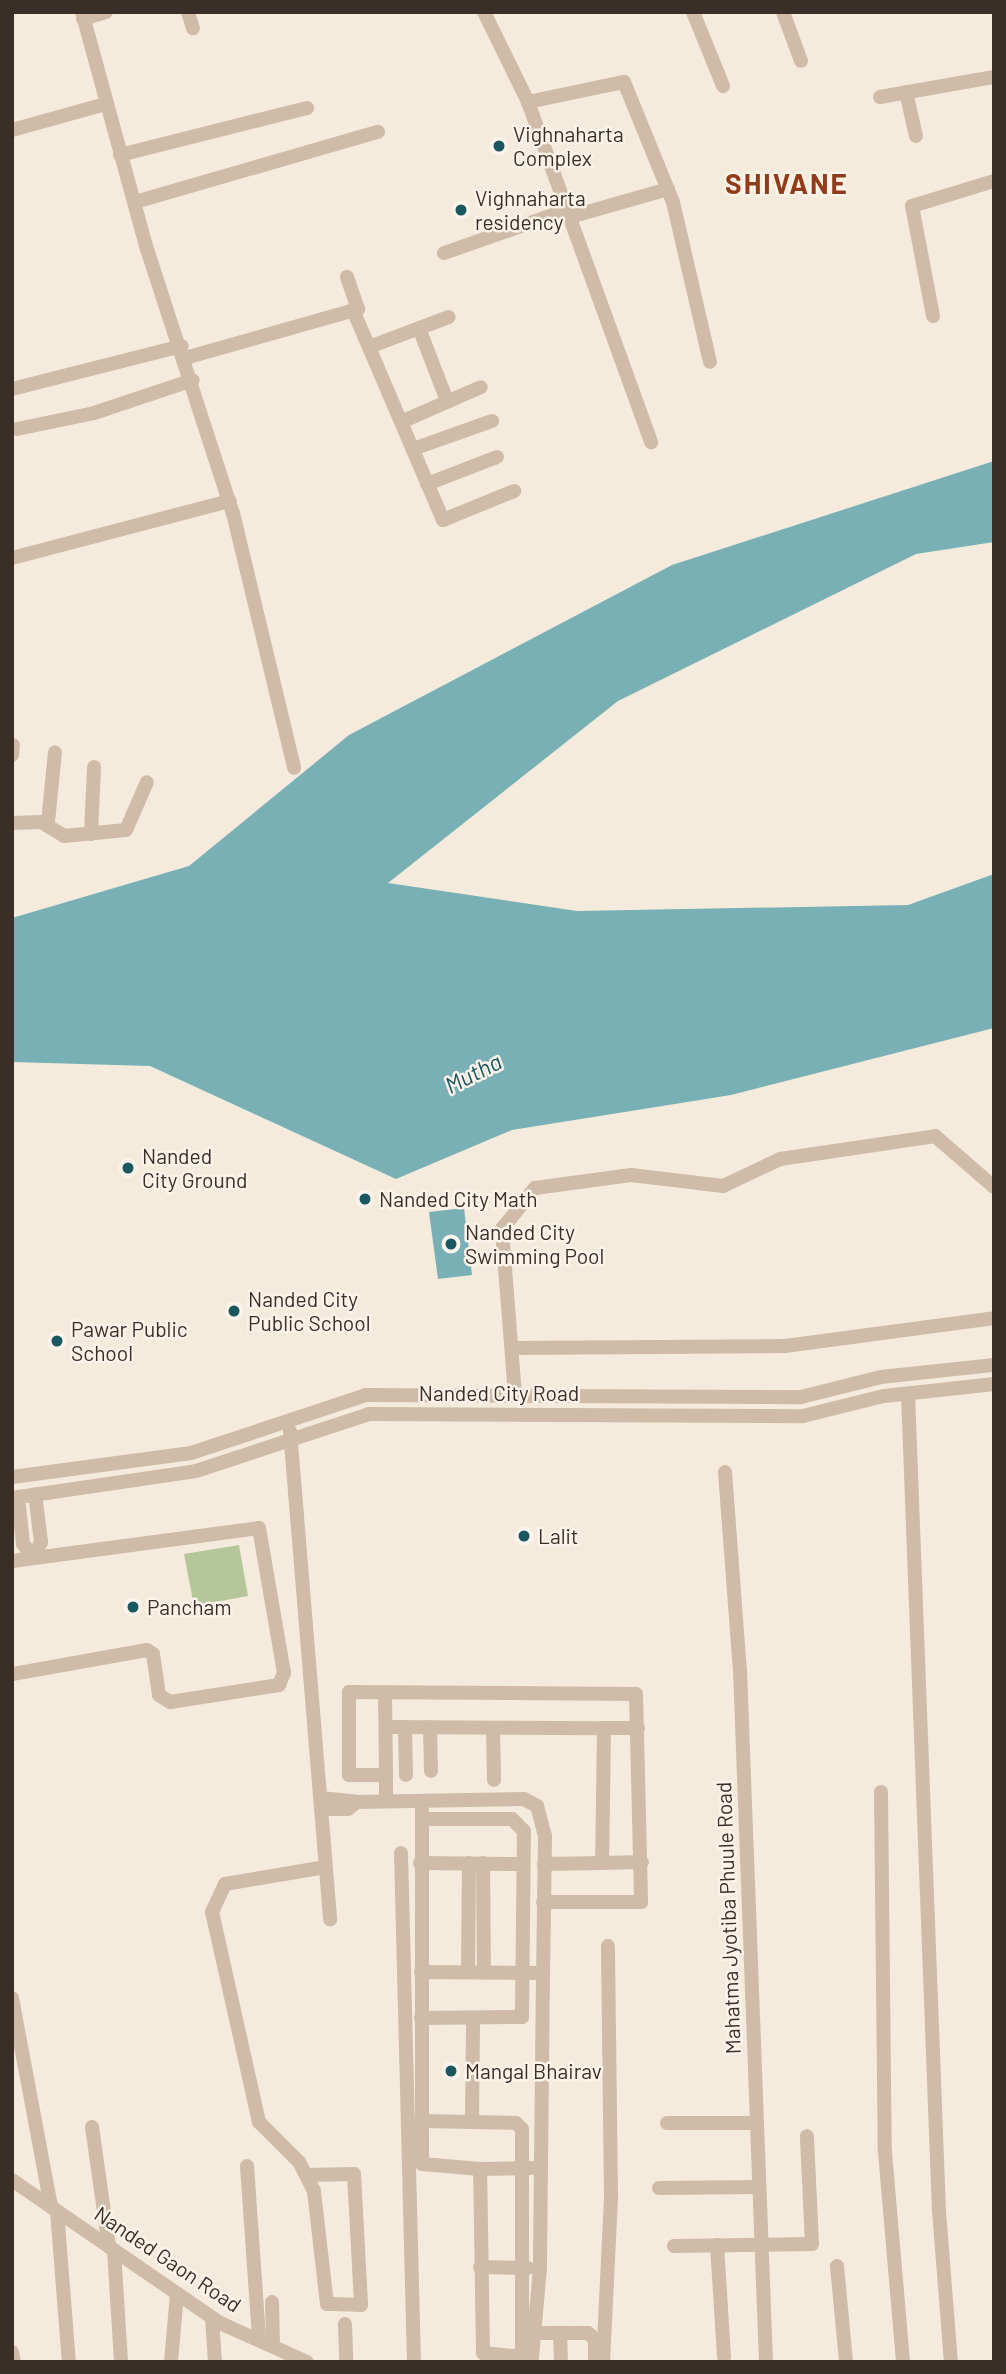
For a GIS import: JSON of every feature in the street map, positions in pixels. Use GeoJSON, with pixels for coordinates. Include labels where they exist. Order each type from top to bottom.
{"type":"FeatureCollection","features":[{"type":"Feature","properties":{"kind":"street"},"geometry":{"type":"LineString","coordinates":[[106,12],[82,15],[120,155],[230,500],[294,768]]}},
{"type":"Feature","properties":{"kind":"street"},"geometry":{"type":"LineString","coordinates":[[188,12],[193,28]]}},
{"type":"Feature","properties":{"kind":"street"},"geometry":{"type":"LineString","coordinates":[[484,12],[528,102],[651,442]]}},
{"type":"Feature","properties":{"kind":"street"},"geometry":{"type":"LineString","coordinates":[[693,12],[723,86]]}},
{"type":"Feature","properties":{"kind":"street"},"geometry":{"type":"LineString","coordinates":[[783,12],[801,61]]}},
{"type":"Feature","properties":{"kind":"street"},"geometry":{"type":"LineString","coordinates":[[880,97],[994,76]]}},
{"type":"Feature","properties":{"kind":"street"},"geometry":{"type":"LineString","coordinates":[[528,102],[624,82],[668,189],[710,362]]}},
{"type":"Feature","properties":{"kind":"street"},"geometry":{"type":"LineString","coordinates":[[906,92],[916,136]]}},
{"type":"Feature","properties":{"kind":"street"},"geometry":{"type":"LineString","coordinates":[[12,130],[106,104]]}},
{"type":"Feature","properties":{"kind":"street"},"geometry":{"type":"LineString","coordinates":[[120,155],[307,108]]}},
{"type":"Feature","properties":{"kind":"street"},"geometry":{"type":"LineString","coordinates":[[135,202],[378,132]]}},
{"type":"Feature","properties":{"kind":"street"},"geometry":{"type":"LineString","coordinates":[[933,316],[912,206],[994,181]]}},
{"type":"Feature","properties":{"kind":"street"},"geometry":{"type":"LineString","coordinates":[[444,253],[569,214],[668,189]]}},
{"type":"Feature","properties":{"kind":"street"},"geometry":{"type":"LineString","coordinates":[[12,389],[184,352],[358,309],[347,277]]}},
{"type":"Feature","properties":{"kind":"street"},"geometry":{"type":"LineString","coordinates":[[353,310],[443,520],[514,491]]}},
{"type":"Feature","properties":{"kind":"street"},"geometry":{"type":"LineString","coordinates":[[369,347],[449,317]]}},
{"type":"Feature","properties":{"kind":"street"},"geometry":{"type":"LineString","coordinates":[[419,328],[447,401]]}},
{"type":"Feature","properties":{"kind":"street"},"geometry":{"type":"LineString","coordinates":[[18,429],[94,413],[193,380]]}},
{"type":"Feature","properties":{"kind":"street"},"geometry":{"type":"LineString","coordinates":[[401,422],[481,387]]}},
{"type":"Feature","properties":{"kind":"street"},"geometry":{"type":"LineString","coordinates":[[413,449],[492,421]]}},
{"type":"Feature","properties":{"kind":"street"},"geometry":{"type":"LineString","coordinates":[[427,484],[497,457]]}},
{"type":"Feature","properties":{"kind":"street"},"geometry":{"type":"LineString","coordinates":[[12,558],[230,500]]}},
{"type":"Feature","properties":{"kind":"street"},"geometry":{"type":"LineString","coordinates":[[12,755],[13,745]]}},
{"type":"Feature","properties":{"kind":"street"},"geometry":{"type":"LineString","coordinates":[[46,825],[55,752]]}},
{"type":"Feature","properties":{"kind":"street"},"geometry":{"type":"LineString","coordinates":[[91,834],[94,767]]}},
{"type":"Feature","properties":{"kind":"street"},"geometry":{"type":"LineString","coordinates":[[12,823],[46,825],[59,835],[91,834],[129,828],[147,782]]}},
{"type":"Feature","properties":{"kind":"street"},"geometry":{"type":"LineString","coordinates":[[516,1395],[502,1229],[534,1188],[631,1175],[723,1186],[780,1159],[935,1136],[994,1187]]}},
{"type":"Feature","properties":{"kind":"street"},"geometry":{"type":"LineString","coordinates":[[514,1348],[785,1346],[994,1318]]}},
{"type":"Feature","properties":{"kind":"street","name":"Nanded City Road"},"geometry":{"type":"LineString","coordinates":[[12,1476],[191,1453],[366,1395],[801,1397],[828,1390],[994,1365]]}},
{"type":"Feature","properties":{"kind":"street","name":"Nanded City Road"},"geometry":{"type":"LineString","coordinates":[[15,1498],[196,1472],[369,1414],[803,1416],[908,1394],[994,1384]]}},
{"type":"Feature","properties":{"kind":"street"},"geometry":{"type":"LineString","coordinates":[[828,1390],[834,1409]]}},
{"type":"Feature","properties":{"kind":"street"},"geometry":{"type":"LineString","coordinates":[[908,1394],[939,2211],[951,2362]]}},
{"type":"Feature","properties":{"kind":"street"},"geometry":{"type":"LineString","coordinates":[[288,1419],[330,1919]]}},
{"type":"Feature","properties":{"kind":"street","name":"Mahatma Jyotiba Phuule Road"},"geometry":{"type":"LineString","coordinates":[[724,1472],[740,1670],[766,2362]]}},
{"type":"Feature","properties":{"kind":"street"},"geometry":{"type":"LineString","coordinates":[[34,1557],[41,1542],[35,1494]]}},
{"type":"Feature","properties":{"kind":"street"},"geometry":{"type":"LineString","coordinates":[[15,1498],[23,1544],[34,1557]]}},
{"type":"Feature","properties":{"kind":"street"},"geometry":{"type":"LineString","coordinates":[[12,1560],[259,1528],[284,1680],[170,1702],[159,1695],[147,1650],[12,1674]]}},
{"type":"Feature","properties":{"kind":"street"},"geometry":{"type":"LineString","coordinates":[[386,1775],[349,1775],[349,1692],[635,1694],[642,1862],[640,1902],[544,1902]]}},
{"type":"Feature","properties":{"kind":"street"},"geometry":{"type":"LineString","coordinates":[[385,1692],[386,1801]]}},
{"type":"Feature","properties":{"kind":"street"},"geometry":{"type":"LineString","coordinates":[[386,1727],[638,1728]]}},
{"type":"Feature","properties":{"kind":"street"},"geometry":{"type":"LineString","coordinates":[[405,1727],[405,1774]]}},
{"type":"Feature","properties":{"kind":"street"},"geometry":{"type":"LineString","coordinates":[[430,1727],[432,1771]]}},
{"type":"Feature","properties":{"kind":"street"},"geometry":{"type":"LineString","coordinates":[[493,1728],[494,1780]]}},
{"type":"Feature","properties":{"kind":"street"},"geometry":{"type":"LineString","coordinates":[[601,1863],[604,1728]]}},
{"type":"Feature","properties":{"kind":"street"},"geometry":{"type":"LineString","coordinates":[[881,1793],[886,2152],[903,2362]]}},
{"type":"Feature","properties":{"kind":"street"},"geometry":{"type":"LineString","coordinates":[[422,1801],[420,1863],[423,2166],[541,2168]]}},
{"type":"Feature","properties":{"kind":"street"},"geometry":{"type":"LineString","coordinates":[[321,1803],[531,1801],[545,1836],[540,2268],[537,2333],[528,2359]]}},
{"type":"Feature","properties":{"kind":"street"},"geometry":{"type":"LineString","coordinates":[[421,2018],[522,2017],[523,1864],[517,1820],[422,1819]]}},
{"type":"Feature","properties":{"kind":"street"},"geometry":{"type":"LineString","coordinates":[[401,1853],[414,2362]]}},
{"type":"Feature","properties":{"kind":"street"},"geometry":{"type":"LineString","coordinates":[[544,1864],[642,1862]]}},
{"type":"Feature","properties":{"kind":"street"},"geometry":{"type":"LineString","coordinates":[[420,1863],[523,1864]]}},
{"type":"Feature","properties":{"kind":"street"},"geometry":{"type":"LineString","coordinates":[[468,1972],[476,1863]]}},
{"type":"Feature","properties":{"kind":"street"},"geometry":{"type":"LineString","coordinates":[[476,1863],[484,1972]]}},
{"type":"Feature","properties":{"kind":"street"},"geometry":{"type":"LineString","coordinates":[[307,2175],[354,2174],[360,2305],[327,2304],[307,2175],[259,2122],[212,1913],[225,1884],[326,1867]]}},
{"type":"Feature","properties":{"kind":"street"},"geometry":{"type":"LineString","coordinates":[[603,2362],[611,2196],[608,1946]]}},
{"type":"Feature","properties":{"kind":"street"},"geometry":{"type":"LineString","coordinates":[[421,1972],[543,1973]]}},
{"type":"Feature","properties":{"kind":"street"},"geometry":{"type":"LineString","coordinates":[[12,1998],[54,2209],[69,2362]]}},
{"type":"Feature","properties":{"kind":"street"},"geometry":{"type":"LineString","coordinates":[[472,2121],[473,2018]]}},
{"type":"Feature","properties":{"kind":"street"},"geometry":{"type":"LineString","coordinates":[[421,2122],[472,2121],[521,2126],[522,2268],[528,2359]]}},
{"type":"Feature","properties":{"kind":"street"},"geometry":{"type":"LineString","coordinates":[[667,2123],[756,2123]]}},
{"type":"Feature","properties":{"kind":"street"},"geometry":{"type":"LineString","coordinates":[[92,2127],[112,2248],[121,2362]]}},
{"type":"Feature","properties":{"kind":"street"},"geometry":{"type":"LineString","coordinates":[[674,2246],[812,2244],[807,2136]]}},
{"type":"Feature","properties":{"kind":"street"},"geometry":{"type":"LineString","coordinates":[[247,2166],[266,2342]]}},
{"type":"Feature","properties":{"kind":"street"},"geometry":{"type":"LineString","coordinates":[[480,2169],[483,2353],[528,2359]]}},
{"type":"Feature","properties":{"kind":"street","name":"Nanded Gaon Road"},"geometry":{"type":"LineString","coordinates":[[12,2180],[212,2318],[266,2342],[293,2358],[307,2362]]}},
{"type":"Feature","properties":{"kind":"street"},"geometry":{"type":"LineString","coordinates":[[659,2188],[759,2186]]}},
{"type":"Feature","properties":{"kind":"street"},"geometry":{"type":"LineString","coordinates":[[717,2245],[724,2357]]}},
{"type":"Feature","properties":{"kind":"street"},"geometry":{"type":"LineString","coordinates":[[837,2266],[846,2362]]}},
{"type":"Feature","properties":{"kind":"street"},"geometry":{"type":"LineString","coordinates":[[480,2267],[540,2268]]}},
{"type":"Feature","properties":{"kind":"street"},"geometry":{"type":"LineString","coordinates":[[171,2362],[177,2293]]}},
{"type":"Feature","properties":{"kind":"street"},"geometry":{"type":"LineString","coordinates":[[266,2342],[272,2302]]}},
{"type":"Feature","properties":{"kind":"street"},"geometry":{"type":"LineString","coordinates":[[212,2318],[215,2362]]}},
{"type":"Feature","properties":{"kind":"street"},"geometry":{"type":"LineString","coordinates":[[345,2324],[346,2362]]}},
{"type":"Feature","properties":{"kind":"street"},"geometry":{"type":"LineString","coordinates":[[537,2333],[592,2335],[595,2362]]}},
{"type":"Feature","properties":{"kind":"street"},"geometry":{"type":"LineString","coordinates":[[560,2333],[561,2362]]}},
{"type":"Feature","properties":{"kind":"street"},"geometry":{"type":"LineString","coordinates":[[12,2352],[14,2362]]}},
{"type":"Feature","properties":{"kind":"green space"},"geometry":{"type":"Polygon","coordinates":[[[239,1545],[248,1596],[194,1606],[184,1554],[239,1545]]]}},
{"type":"Feature","properties":{"kind":"water","name":"Mutha"},"geometry":{"type":"Polygon","coordinates":[[[994,461],[994,542],[916,554],[618,701],[388,883],[577,911],[908,905],[994,874],[994,1028],[731,1095],[512,1130],[396,1179],[150,1066],[12,1062],[12,918],[189,866],[349,735],[672,565],[994,461]]]}},
{"type":"Feature","properties":{"kind":"water","name":"Nanded City Swimming Pool"},"geometry":{"type":"Polygon","coordinates":[[[464,1208],[472,1275],[438,1279],[429,1212],[464,1208]]]}},
{"type":"Feature","properties":{"kind":"place","name":"Vighnaharta Complex"},"geometry":{"type":"Point","coordinates":[499,146]}},
{"type":"Feature","properties":{"kind":"place","name":"Vighnaharta residency"},"geometry":{"type":"Point","coordinates":[461,210]}},
{"type":"Feature","properties":{"kind":"place","name":"Nanded City Ground"},"geometry":{"type":"Point","coordinates":[128,1168]}},
{"type":"Feature","properties":{"kind":"place","name":"Nanded City Math"},"geometry":{"type":"Point","coordinates":[365,1199]}},
{"type":"Feature","properties":{"kind":"place","name":"Nanded City Swimming Pool"},"geometry":{"type":"Point","coordinates":[451,1244]}},
{"type":"Feature","properties":{"kind":"place","name":"Nanded City Public School"},"geometry":{"type":"Point","coordinates":[234,1311]}},
{"type":"Feature","properties":{"kind":"place","name":"Pawar Public School"},"geometry":{"type":"Point","coordinates":[57,1341]}},
{"type":"Feature","properties":{"kind":"place","name":"Lalit"},"geometry":{"type":"Point","coordinates":[524,1536]}},
{"type":"Feature","properties":{"kind":"place","name":"Pancham"},"geometry":{"type":"Point","coordinates":[133,1607]}},
{"type":"Feature","properties":{"kind":"place","name":"Mangal Bhairav"},"geometry":{"type":"Point","coordinates":[451,2071]}},
{"type":"Feature","properties":{"kind":"district","name":"SHIVANE"},"geometry":{"type":"Point","coordinates":[787,183]}}]}
